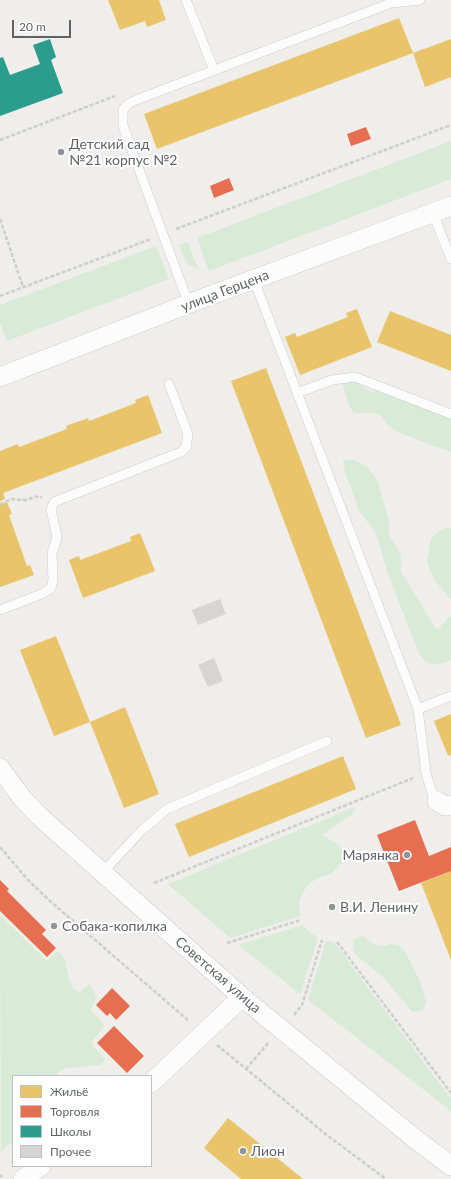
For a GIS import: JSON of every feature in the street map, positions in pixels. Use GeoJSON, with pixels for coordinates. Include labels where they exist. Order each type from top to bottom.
{"type":"FeatureCollection","features":[{"type":"Feature","properties":{"kind":"street","name":"улица Герцена"},"geometry":{"type":"LineString","coordinates":[[0,377],[451,206]]}},
{"type":"Feature","properties":{"kind":"street","name":"Советская улица"},"geometry":{"type":"LineString","coordinates":[[0,768],[22,798],[39,816],[242,997],[414,1138],[451,1166]]}},
{"type":"Feature","properties":{"kind":"street"},"geometry":{"type":"LineString","coordinates":[[152,1082],[242,997]]}},
{"type":"Feature","properties":{"kind":"street"},"geometry":{"type":"LineString","coordinates":[[23,1179],[40,1167]]}},
{"type":"Feature","properties":{"kind":"lane"},"geometry":{"type":"LineString","coordinates":[[186,0],[214,70]]}},
{"type":"Feature","properties":{"kind":"lane"},"geometry":{"type":"LineString","coordinates":[[189,305],[123,126],[123,110],[128,104],[136,100],[391,3],[418,0]]}},
{"type":"Feature","properties":{"kind":"lane"},"geometry":{"type":"LineString","coordinates":[[433,213],[451,259]]}},
{"type":"Feature","properties":{"kind":"lane"},"geometry":{"type":"LineString","coordinates":[[254,280],[418,709],[426,773],[432,793],[444,803]]}},
{"type":"Feature","properties":{"kind":"lane"},"geometry":{"type":"LineString","coordinates":[[297,392],[332,380],[355,377],[451,414]]}},
{"type":"Feature","properties":{"kind":"lane"},"geometry":{"type":"LineString","coordinates":[[0,610],[44,593],[51,588],[53,580],[52,553],[57,538],[51,506],[60,499],[181,452],[186,448],[188,434],[169,384]]}},
{"type":"Feature","properties":{"kind":"lane"},"geometry":{"type":"LineString","coordinates":[[418,709],[451,696]]}},
{"type":"Feature","properties":{"kind":"lane"},"geometry":{"type":"LineString","coordinates":[[102,873],[141,831],[167,809],[327,741]]}},
{"type":"Feature","properties":{"kind":"path"},"geometry":{"type":"LineString","coordinates":[[0,140],[117,95]]}},
{"type":"Feature","properties":{"kind":"path"},"geometry":{"type":"LineString","coordinates":[[0,296],[451,126]]}},
{"type":"Feature","properties":{"kind":"path"},"geometry":{"type":"LineString","coordinates":[[0,219],[24,287]]}},
{"type":"Feature","properties":{"kind":"path"},"geometry":{"type":"LineString","coordinates":[[0,504],[12,499],[25,500],[39,496],[44,498],[51,506]]}},
{"type":"Feature","properties":{"kind":"path"},"geometry":{"type":"LineString","coordinates":[[154,883],[426,773]]}},
{"type":"Feature","properties":{"kind":"path"},"geometry":{"type":"LineString","coordinates":[[0,847],[29,881],[51,902],[204,1034],[246,1069],[386,1179]]}},
{"type":"Feature","properties":{"kind":"path"},"geometry":{"type":"LineString","coordinates":[[227,943],[301,920]]}},
{"type":"Feature","properties":{"kind":"path"},"geometry":{"type":"LineString","coordinates":[[246,1069],[302,1005],[322,940]]}},
{"type":"Feature","properties":{"kind":"path"},"geometry":{"type":"LineString","coordinates":[[338,942],[451,1093]]}},
{"type":"Feature","properties":{"kind":"green space"},"geometry":{"type":"Polygon","coordinates":[[[451,141],[451,179],[209,271],[197,238],[451,141]]]}},
{"type":"Feature","properties":{"kind":"green space"},"geometry":{"type":"Polygon","coordinates":[[[188,242],[198,269],[188,264],[183,256],[179,245],[188,242]]]}},
{"type":"Feature","properties":{"kind":"green space"},"geometry":{"type":"Polygon","coordinates":[[[156,246],[169,279],[7,341],[0,323],[0,305],[156,246]]]}},
{"type":"Feature","properties":{"kind":"green space"},"geometry":{"type":"Polygon","coordinates":[[[350,380],[356,382],[371,392],[380,391],[451,417],[451,452],[397,432],[388,425],[382,417],[375,413],[354,413],[350,407],[342,384],[350,380]]]}},
{"type":"Feature","properties":{"kind":"green space"},"geometry":{"type":"Polygon","coordinates":[[[343,460],[355,460],[367,467],[377,480],[389,521],[389,535],[401,554],[401,572],[437,630],[451,615],[451,660],[436,665],[427,662],[419,654],[388,574],[376,533],[359,511],[345,472],[343,460]]]}},
{"type":"Feature","properties":{"kind":"green space"},"geometry":{"type":"Polygon","coordinates":[[[446,528],[451,528],[451,600],[436,582],[430,571],[427,560],[431,539],[438,532],[446,528]]]}},
{"type":"Feature","properties":{"kind":"green space"},"geometry":{"type":"Polygon","coordinates":[[[355,807],[354,813],[322,835],[339,845],[343,851],[343,858],[341,864],[331,874],[320,877],[310,883],[303,892],[299,903],[300,916],[230,938],[168,884],[355,807]]]}},
{"type":"Feature","properties":{"kind":"green space"},"geometry":{"type":"Polygon","coordinates":[[[0,915],[47,961],[58,951],[65,960],[69,980],[74,989],[80,992],[90,984],[96,997],[91,1010],[104,1024],[102,1030],[92,1041],[93,1046],[105,1059],[101,1065],[67,1068],[59,1071],[57,1075],[12,1075],[12,1142],[1,1152],[0,915]]]}},
{"type":"Feature","properties":{"kind":"green space"},"geometry":{"type":"Polygon","coordinates":[[[303,925],[318,938],[300,994],[238,945],[303,925]]]}},
{"type":"Feature","properties":{"kind":"green space"},"geometry":{"type":"Polygon","coordinates":[[[363,936],[376,946],[390,944],[398,945],[405,951],[419,979],[426,1002],[424,1008],[420,1011],[413,1012],[385,979],[354,953],[353,941],[357,937],[363,936]]]}},
{"type":"Feature","properties":{"kind":"green space"},"geometry":{"type":"Polygon","coordinates":[[[326,941],[334,942],[451,1099],[451,1111],[308,1000],[326,941]]]}},
{"type":"Feature","properties":{"kind":"building: Жильё"},"geometry":{"type":"Polygon","coordinates":[[[108,0],[159,0],[166,20],[147,27],[145,21],[120,30],[108,0]]]}},
{"type":"Feature","properties":{"kind":"building: Жильё"},"geometry":{"type":"Polygon","coordinates":[[[399,18],[413,53],[157,149],[144,114],[399,18]]]}},
{"type":"Feature","properties":{"kind":"building: Жильё"},"geometry":{"type":"Polygon","coordinates":[[[451,39],[451,77],[425,87],[413,53],[451,39]]]}},
{"type":"Feature","properties":{"kind":"building: Жильё"},"geometry":{"type":"Polygon","coordinates":[[[357,309],[372,347],[300,375],[285,337],[295,333],[297,337],[348,317],[346,313],[357,309]]]}},
{"type":"Feature","properties":{"kind":"building: Жильё"},"geometry":{"type":"Polygon","coordinates":[[[390,311],[451,335],[451,371],[377,342],[390,311]]]}},
{"type":"Feature","properties":{"kind":"building: Жильё"},"geometry":{"type":"Polygon","coordinates":[[[266,368],[401,725],[366,738],[231,381],[266,368]]]}},
{"type":"Feature","properties":{"kind":"building: Жильё"},"geometry":{"type":"Polygon","coordinates":[[[148,395],[162,433],[3,493],[5,499],[0,501],[0,451],[18,444],[19,447],[67,429],[66,426],[88,418],[89,421],[136,403],[135,400],[148,395]]]}},
{"type":"Feature","properties":{"kind":"building: Жильё"},"geometry":{"type":"Polygon","coordinates":[[[7,502],[12,514],[9,515],[27,566],[30,565],[34,575],[0,587],[0,505],[7,502]]]}},
{"type":"Feature","properties":{"kind":"building: Жильё"},"geometry":{"type":"Polygon","coordinates":[[[140,533],[155,571],[83,598],[69,560],[79,556],[80,560],[131,541],[130,537],[140,533]]]}},
{"type":"Feature","properties":{"kind":"building: Жильё"},"geometry":{"type":"Polygon","coordinates":[[[56,636],[90,722],[54,736],[20,650],[56,636]]]}},
{"type":"Feature","properties":{"kind":"building: Жильё"},"geometry":{"type":"Polygon","coordinates":[[[125,707],[159,794],[124,808],[90,722],[125,707]]]}},
{"type":"Feature","properties":{"kind":"building: Жильё"},"geometry":{"type":"Polygon","coordinates":[[[451,714],[451,754],[448,756],[434,721],[451,714]]]}},
{"type":"Feature","properties":{"kind":"building: Жильё"},"geometry":{"type":"Polygon","coordinates":[[[343,756],[356,789],[189,857],[175,824],[343,756]]]}},
{"type":"Feature","properties":{"kind":"building: Жильё"},"geometry":{"type":"Polygon","coordinates":[[[451,871],[451,960],[421,883],[451,871]]]}},
{"type":"Feature","properties":{"kind":"building: Жильё"},"geometry":{"type":"Polygon","coordinates":[[[228,1118],[303,1179],[241,1179],[204,1148],[228,1118]]]}},
{"type":"Feature","properties":{"kind":"building: Торговля"},"geometry":{"type":"Polygon","coordinates":[[[366,127],[371,139],[351,146],[347,134],[366,127]]]}},
{"type":"Feature","properties":{"kind":"building: Торговля"},"geometry":{"type":"Polygon","coordinates":[[[229,178],[234,190],[214,198],[210,186],[229,178]]]}},
{"type":"Feature","properties":{"kind":"building: Торговля"},"geometry":{"type":"Polygon","coordinates":[[[415,820],[429,856],[451,847],[451,871],[399,891],[377,835],[415,820]]]}},
{"type":"Feature","properties":{"kind":"building: Торговля"},"geometry":{"type":"Polygon","coordinates":[[[0,880],[9,889],[7,891],[46,930],[42,934],[56,948],[47,957],[0,911],[0,880]]]}},
{"type":"Feature","properties":{"kind":"building: Торговля"},"geometry":{"type":"Polygon","coordinates":[[[112,988],[130,1006],[116,1020],[110,1013],[107,1016],[96,1005],[112,988]]]}},
{"type":"Feature","properties":{"kind":"building: Торговля"},"geometry":{"type":"Polygon","coordinates":[[[114,1026],[144,1056],[127,1073],[97,1043],[114,1026]]]}},
{"type":"Feature","properties":{"kind":"building: Школы"},"geometry":{"type":"Polygon","coordinates":[[[50,39],[56,57],[51,60],[63,93],[0,116],[0,58],[3,57],[10,75],[40,64],[33,45],[50,39]]]}},
{"type":"Feature","properties":{"kind":"building: Прочее"},"geometry":{"type":"Polygon","coordinates":[[[220,599],[226,614],[198,625],[192,610],[220,599]]]}},
{"type":"Feature","properties":{"kind":"building: Прочее"},"geometry":{"type":"Polygon","coordinates":[[[214,658],[223,681],[208,687],[198,665],[214,658]]]}},
{"type":"Feature","properties":{"kind":"place","name":"Детский сад №21 корпус №2"},"geometry":{"type":"Point","coordinates":[61,152]}},
{"type":"Feature","properties":{"kind":"place","name":"Марянка"},"geometry":{"type":"Point","coordinates":[407,855]}},
{"type":"Feature","properties":{"kind":"place","name":"В.И. Ленину"},"geometry":{"type":"Point","coordinates":[332,907]}},
{"type":"Feature","properties":{"kind":"place","name":"Собака-копилка"},"geometry":{"type":"Point","coordinates":[54,926]}},
{"type":"Feature","properties":{"kind":"place","name":"Лион"},"geometry":{"type":"Point","coordinates":[243,1151]}}]}
